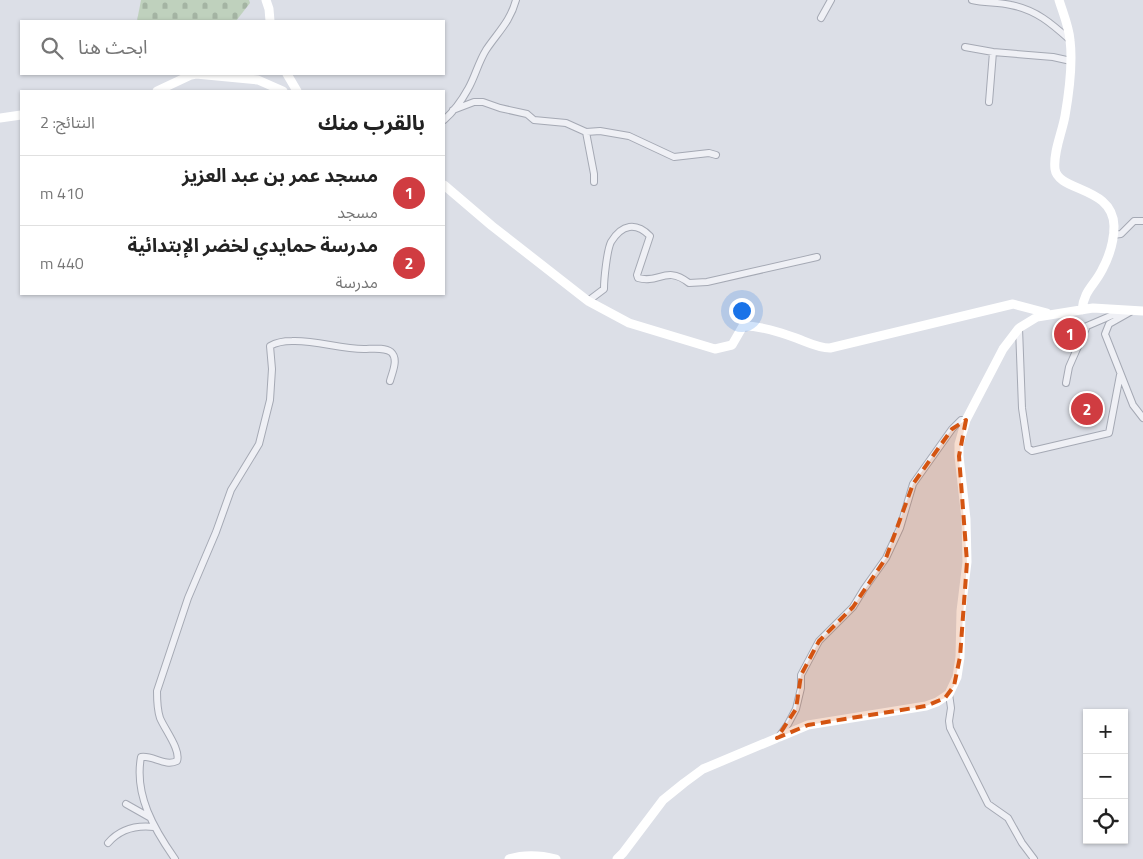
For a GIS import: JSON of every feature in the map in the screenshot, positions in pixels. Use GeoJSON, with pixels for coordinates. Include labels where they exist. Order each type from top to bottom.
{"type":"FeatureCollection","features":[{"type":"Feature","properties":{"kind":"street"},"geometry":{"type":"LineString","coordinates":[[266,0],[270,20]]}},
{"type":"Feature","properties":{"kind":"street"},"geometry":{"type":"LineString","coordinates":[[445,119],[468,90],[478,65],[487,49],[505,26],[516,0]]}},
{"type":"Feature","properties":{"kind":"street"},"geometry":{"type":"LineString","coordinates":[[820,18],[831,0]]}},
{"type":"Feature","properties":{"kind":"street"},"geometry":{"type":"LineString","coordinates":[[972,0],[1010,5],[1028,10],[1044,17],[1070,40]]}},
{"type":"Feature","properties":{"kind":"street"},"geometry":{"type":"LineString","coordinates":[[1059,0],[1070,40],[1071,61],[1065,116],[1055,161],[1055,170],[1057,176],[1103,201],[1108,206],[1114,225],[1105,264],[1086,293],[1083,299],[1082,310]]}},
{"type":"Feature","properties":{"kind":"street"},"geometry":{"type":"LineString","coordinates":[[965,47],[993,52],[1053,57],[1071,61]]}},
{"type":"Feature","properties":{"kind":"street"},"geometry":{"type":"LineString","coordinates":[[989,102],[993,52]]}},
{"type":"Feature","properties":{"kind":"street"},"geometry":{"type":"LineString","coordinates":[[159,90],[191,75]]}},
{"type":"Feature","properties":{"kind":"street"},"geometry":{"type":"LineString","coordinates":[[206,75],[258,80],[281,90]]}},
{"type":"Feature","properties":{"kind":"street"},"geometry":{"type":"LineString","coordinates":[[289,75],[296,90]]}},
{"type":"Feature","properties":{"kind":"street"},"geometry":{"type":"LineString","coordinates":[[454,110],[474,102],[482,102],[527,114],[534,120],[566,123],[586,132],[600,131],[629,136],[674,158],[709,153],[716,155]]}},
{"type":"Feature","properties":{"kind":"street"},"geometry":{"type":"LineString","coordinates":[[0,118],[20,115]]}},
{"type":"Feature","properties":{"kind":"street"},"geometry":{"type":"LineString","coordinates":[[586,132],[594,182]]}},
{"type":"Feature","properties":{"kind":"street"},"geometry":{"type":"LineString","coordinates":[[445,186],[492,226],[588,301],[629,323],[715,348],[732,345],[743,326],[756,326],[794,337],[822,348],[830,348],[1013,304],[1050,314]]}},
{"type":"Feature","properties":{"kind":"street"},"geometry":{"type":"LineString","coordinates":[[1113,235],[1121,234],[1134,220],[1143,220]]}},
{"type":"Feature","properties":{"kind":"street"},"geometry":{"type":"LineString","coordinates":[[588,301],[604,289],[604,276],[611,243],[623,229],[634,226],[643,229],[650,236],[637,275],[638,278],[645,280],[671,274],[681,276],[689,283],[707,282],[817,257]]}},
{"type":"Feature","properties":{"kind":"street"},"geometry":{"type":"LineString","coordinates":[[617,859],[664,800],[703,769],[808,725],[926,706],[937,702],[949,694],[957,677],[960,658],[961,610],[967,562],[966,519],[959,456],[961,434],[966,420],[1003,349],[1019,328],[1037,317],[1092,308],[1143,311]]}},
{"type":"Feature","properties":{"kind":"street"},"geometry":{"type":"LineString","coordinates":[[1128,310],[1109,324],[1104,334],[1133,405],[1143,418]]}},
{"type":"Feature","properties":{"kind":"street"},"geometry":{"type":"LineString","coordinates":[[1066,383],[1069,367],[1087,326],[1128,310]]}},
{"type":"Feature","properties":{"kind":"street"},"geometry":{"type":"LineString","coordinates":[[1019,328],[1022,408],[1028,448],[1032,451],[1109,433],[1120,375]]}},
{"type":"Feature","properties":{"kind":"street"},"geometry":{"type":"LineString","coordinates":[[175,859],[154,827],[144,802],[140,779],[141,757],[150,757],[169,763],[177,761],[178,751],[166,733],[160,718],[157,691],[188,598],[216,532],[231,490],[259,444],[270,400],[272,369],[270,346],[278,342],[308,341],[358,349],[384,349],[394,356],[395,363],[390,381]]}},
{"type":"Feature","properties":{"kind":"street"},"geometry":{"type":"LineString","coordinates":[[777,738],[796,709],[801,688],[801,675],[819,641],[853,607],[886,558],[900,528],[913,484],[952,429],[961,420],[966,420]]}},
{"type":"Feature","properties":{"kind":"street"},"geometry":{"type":"LineString","coordinates":[[949,694],[951,708],[949,725],[988,804],[1008,818],[1022,843],[1034,859]]}},
{"type":"Feature","properties":{"kind":"street"},"geometry":{"type":"LineString","coordinates":[[126,804],[149,817]]}},
{"type":"Feature","properties":{"kind":"street"},"geometry":{"type":"LineString","coordinates":[[108,843],[114,836],[124,830],[144,826],[154,827]]}},
{"type":"Feature","properties":{"kind":"street"},"geometry":{"type":"LineString","coordinates":[[509,859],[517,856],[540,855],[556,859]]}},
{"type":"Feature","properties":{"kind":"highlighted area"},"geometry":{"type":"Polygon","coordinates":[[[966,420],[959,456],[967,562],[960,657],[954,686],[945,698],[926,706],[808,725],[777,738],[796,709],[801,675],[819,641],[853,607],[886,558],[913,484],[952,429],[966,420]]]}},
{"type":"Feature","properties":{"kind":"green space"},"geometry":{"type":"Polygon","coordinates":[[[141,0],[249,0],[250,3],[237,20],[137,20],[141,0]]]}},
{"type":"Feature","properties":{"kind":"place","name":"مسجد عمر بن عبد العزيز"},"geometry":{"type":"Point","coordinates":[1070,334]}},
{"type":"Feature","properties":{"kind":"place","name":"مدرسة حمايدي لخضر الإبتدائية"},"geometry":{"type":"Point","coordinates":[1087,409]}}]}
